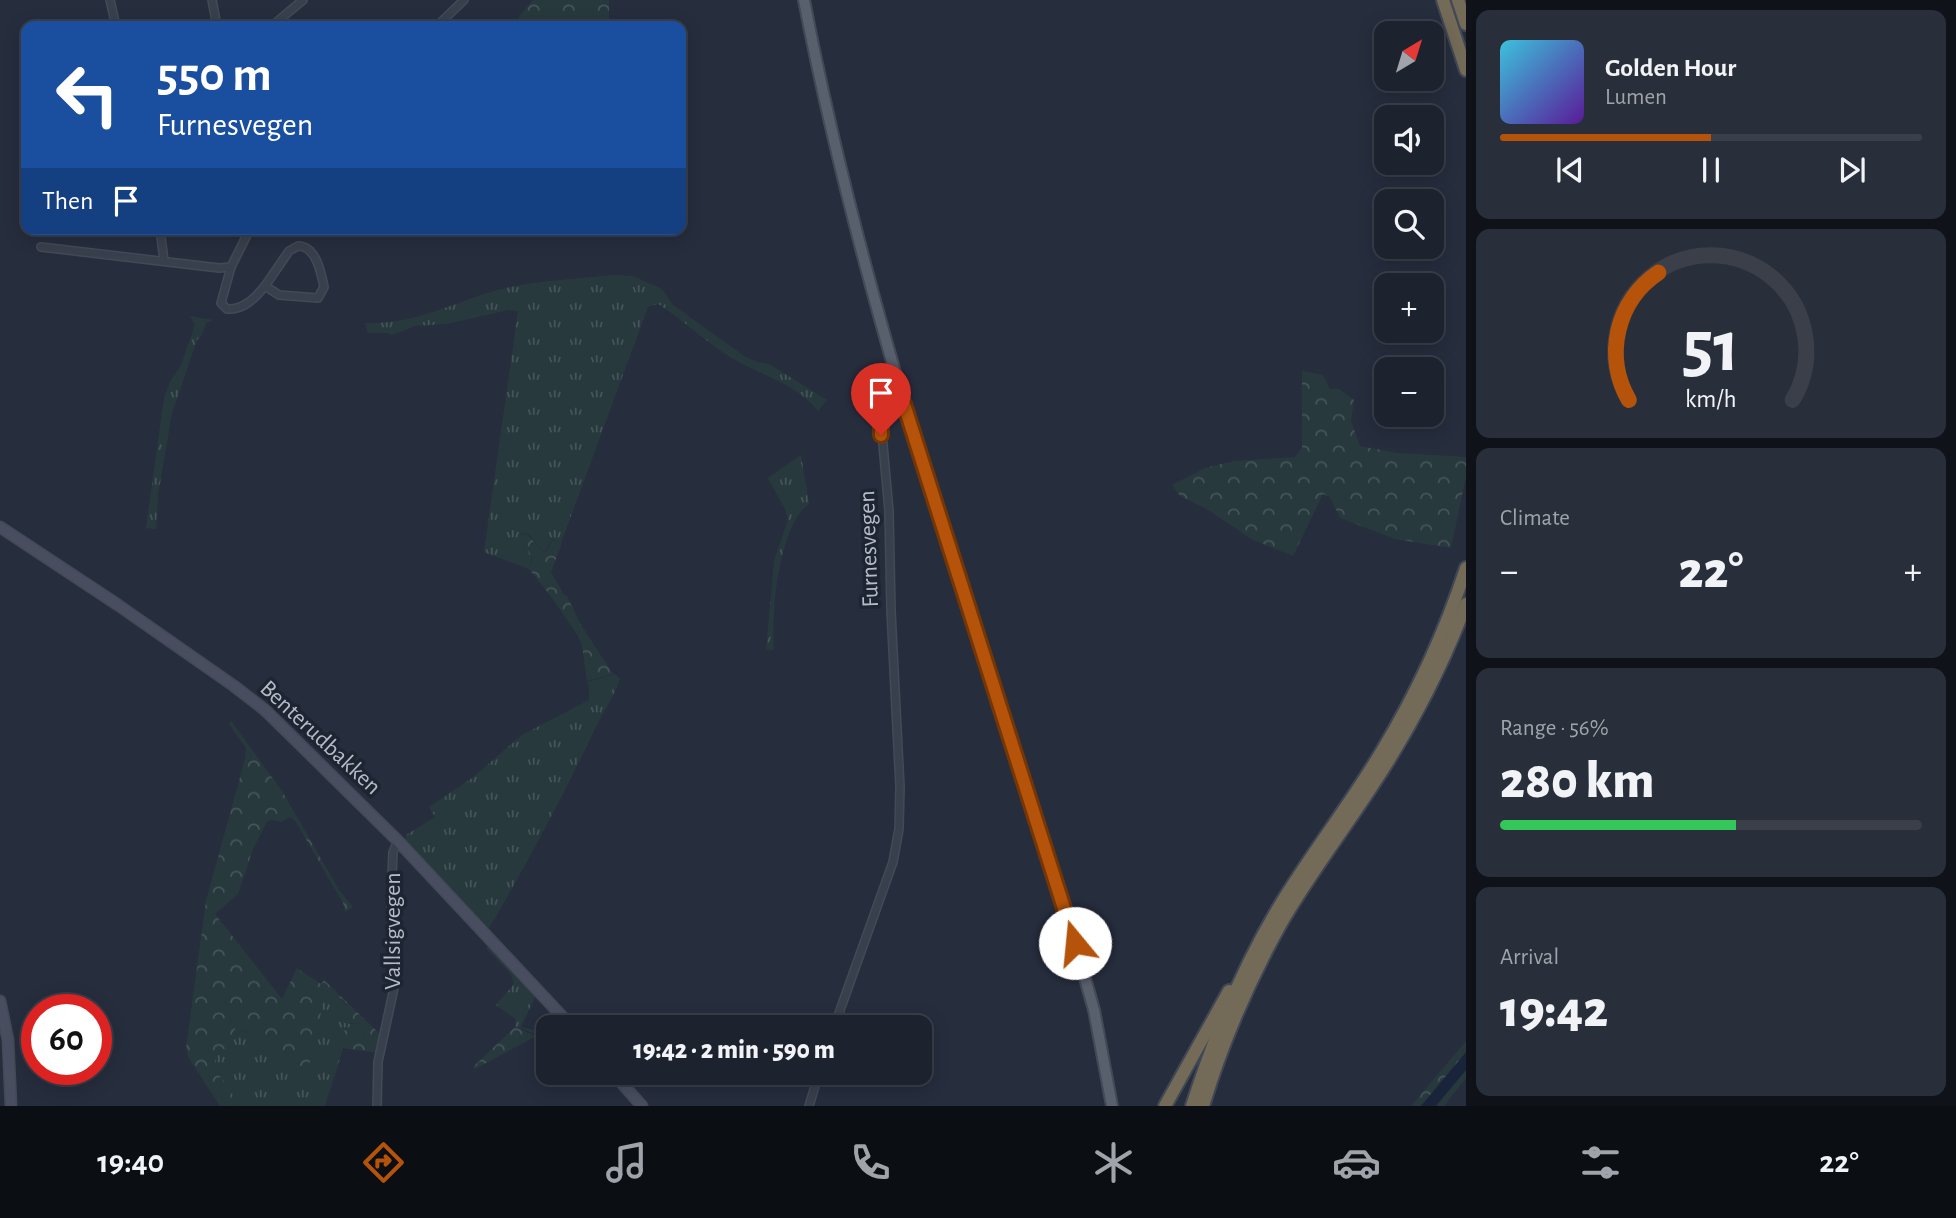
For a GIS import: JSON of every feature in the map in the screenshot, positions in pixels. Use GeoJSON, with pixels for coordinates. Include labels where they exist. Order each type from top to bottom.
{"type":"FeatureCollection","features":[{"type":"Feature","properties":{"kind":"highway"},"geometry":{"type":"LineString","coordinates":[[1443,0],[1466,70]]}},
{"type":"Feature","properties":{"kind":"highway"},"geometry":{"type":"LineString","coordinates":[[1458,0],[1466,24]]}},
{"type":"Feature","properties":{"kind":"highway"},"geometry":{"type":"LineString","coordinates":[[1165,1106],[1215,1013],[1251,959],[1284,900],[1381,753],[1412,699],[1438,643],[1466,568]]}},
{"type":"Feature","properties":{"kind":"highway"},"geometry":{"type":"LineString","coordinates":[[1203,1106],[1235,1016],[1271,941],[1406,731],[1435,676],[1466,604]]}},
{"type":"Feature","properties":{"kind":"highway"},"geometry":{"type":"LineString","coordinates":[[1192,1106],[1219,1030],[1251,959]]}},
{"type":"Feature","properties":{"kind":"main road"},"geometry":{"type":"LineString","coordinates":[[804,0],[842,178],[904,404],[1075,943],[1094,1010],[1112,1106]]}},
{"type":"Feature","properties":{"kind":"main road","name":"Benterudbakken"},"geometry":{"type":"LineString","coordinates":[[0,527],[118,605],[249,697],[294,736],[398,841],[561,1015]]}},
{"type":"Feature","properties":{"kind":"main road"},"geometry":{"type":"LineString","coordinates":[[0,1001],[8,1040],[5,1081],[11,1106]]}},
{"type":"Feature","properties":{"kind":"main road"},"geometry":{"type":"LineString","coordinates":[[624,1085],[642,1106]]}},
{"type":"Feature","properties":{"kind":"street"},"geometry":{"type":"LineString","coordinates":[[110,0],[115,21]]}},
{"type":"Feature","properties":{"kind":"street"},"geometry":{"type":"LineString","coordinates":[[212,0],[216,21]]}},
{"type":"Feature","properties":{"kind":"street"},"geometry":{"type":"LineString","coordinates":[[278,21],[303,0]]}},
{"type":"Feature","properties":{"kind":"street"},"geometry":{"type":"LineString","coordinates":[[441,21],[464,0]]}},
{"type":"Feature","properties":{"kind":"street"},"geometry":{"type":"LineString","coordinates":[[161,235],[164,261]]}},
{"type":"Feature","properties":{"kind":"street"},"geometry":{"type":"LineString","coordinates":[[247,235],[231,267],[221,300],[222,306],[227,309],[244,306],[265,286],[289,251],[298,246],[304,246],[311,251],[324,287],[316,299],[279,295],[265,286]]}},
{"type":"Feature","properties":{"kind":"street"},"geometry":{"type":"LineString","coordinates":[[41,247],[219,268],[231,267]]}},
{"type":"Feature","properties":{"kind":"street","name":"Furnesvegen"},"geometry":{"type":"LineString","coordinates":[[838,1015],[892,862],[899,829],[900,787],[889,511],[881,423],[886,411],[904,404]]}},
{"type":"Feature","properties":{"kind":"street","name":"Vallsigvegen"},"geometry":{"type":"LineString","coordinates":[[377,1106],[378,1062],[394,988],[391,951],[392,876],[393,852],[398,841]]}},
{"type":"Feature","properties":{"kind":"street"},"geometry":{"type":"LineString","coordinates":[[809,1106],[815,1085]]}},
{"type":"Feature","properties":{"kind":"green space"},"geometry":{"type":"Polygon","coordinates":[[[533,0],[609,0],[609,21],[521,21],[518,18],[533,0]]]}},
{"type":"Feature","properties":{"kind":"green space"},"geometry":{"type":"Polygon","coordinates":[[[614,275],[633,276],[662,289],[673,305],[744,356],[769,364],[827,400],[818,411],[800,394],[732,358],[658,304],[648,307],[561,543],[552,539],[546,550],[542,551],[529,534],[522,533],[520,536],[532,557],[529,569],[486,553],[484,552],[518,311],[508,310],[447,324],[415,326],[392,335],[368,333],[365,323],[385,323],[420,316],[519,285],[614,275]]]}},
{"type":"Feature","properties":{"kind":"green space"},"geometry":{"type":"Polygon","coordinates":[[[190,316],[213,320],[206,323],[197,340],[172,413],[158,495],[156,529],[146,528],[164,398],[181,365],[195,325],[190,316]]]}},
{"type":"Feature","properties":{"kind":"green space"},"geometry":{"type":"Polygon","coordinates":[[[1302,371],[1323,375],[1330,389],[1339,389],[1354,400],[1351,421],[1360,446],[1397,453],[1466,457],[1466,476],[1451,548],[1395,539],[1340,518],[1330,497],[1323,494],[1293,556],[1253,540],[1205,508],[1180,496],[1172,485],[1205,468],[1234,461],[1295,457],[1302,448],[1302,371]]]}},
{"type":"Feature","properties":{"kind":"green space"},"geometry":{"type":"Polygon","coordinates":[[[801,455],[809,504],[798,515],[784,550],[776,594],[774,650],[766,650],[774,561],[788,520],[768,478],[801,455]]]}},
{"type":"Feature","properties":{"kind":"green space"},"geometry":{"type":"Polygon","coordinates":[[[528,535],[542,551],[547,551],[552,540],[562,543],[551,572],[613,674],[587,681],[578,636],[529,569],[533,558],[520,536],[528,535]]]}},
{"type":"Feature","properties":{"kind":"green space"},"geometry":{"type":"Polygon","coordinates":[[[615,674],[620,679],[615,692],[545,829],[489,928],[406,841],[406,835],[435,817],[429,807],[472,778],[522,735],[589,700],[587,682],[615,674]]]}},
{"type":"Feature","properties":{"kind":"green space"},"geometry":{"type":"Polygon","coordinates":[[[231,721],[282,791],[339,890],[353,907],[345,912],[343,903],[296,822],[290,817],[281,822],[267,822],[253,849],[238,894],[215,914],[282,999],[297,968],[321,984],[324,980],[382,1036],[379,1053],[343,1048],[326,1106],[342,1046],[348,1046],[348,1042],[339,1036],[341,1031],[352,1030],[359,1040],[364,1039],[363,1023],[344,1023],[343,1010],[348,1006],[327,986],[309,1066],[304,1069],[271,1045],[236,1027],[227,1048],[215,1052],[215,1071],[231,1089],[235,1104],[240,1106],[220,1106],[188,1057],[186,1048],[206,901],[245,759],[246,748],[229,724],[231,721]]]}},
{"type":"Feature","properties":{"kind":"green space"},"geometry":{"type":"Polygon","coordinates":[[[489,945],[537,993],[521,1027],[536,1031],[536,1034],[515,1026],[516,1019],[496,1005],[514,984],[511,974],[486,948],[489,945]]]}},
{"type":"Feature","properties":{"kind":"green space"},"geometry":{"type":"Polygon","coordinates":[[[326,985],[348,1007],[349,1024],[363,1023],[364,1039],[349,1042],[348,1047],[342,1047],[325,1106],[235,1104],[231,1089],[215,1071],[215,1052],[235,1027],[271,1045],[304,1068],[326,985]]]}},
{"type":"Feature","properties":{"kind":"green space"},"geometry":{"type":"Polygon","coordinates":[[[515,1027],[536,1036],[475,1069],[473,1067],[515,1027]]]}},
{"type":"Feature","properties":{"kind":"green space"},"geometry":{"type":"Polygon","coordinates":[[[1466,1041],[1466,1078],[1444,1106],[1411,1106],[1466,1041]]]}},
{"type":"Feature","properties":{"kind":"water"},"geometry":{"type":"Polygon","coordinates":[[[1466,1052],[1466,1070],[1436,1106],[1421,1106],[1466,1052]]]}},
{"type":"Feature","properties":{"kind":"route"},"geometry":{"type":"LineString","coordinates":[[881,435],[881,423],[886,411],[904,404],[1075,943]]}}]}
